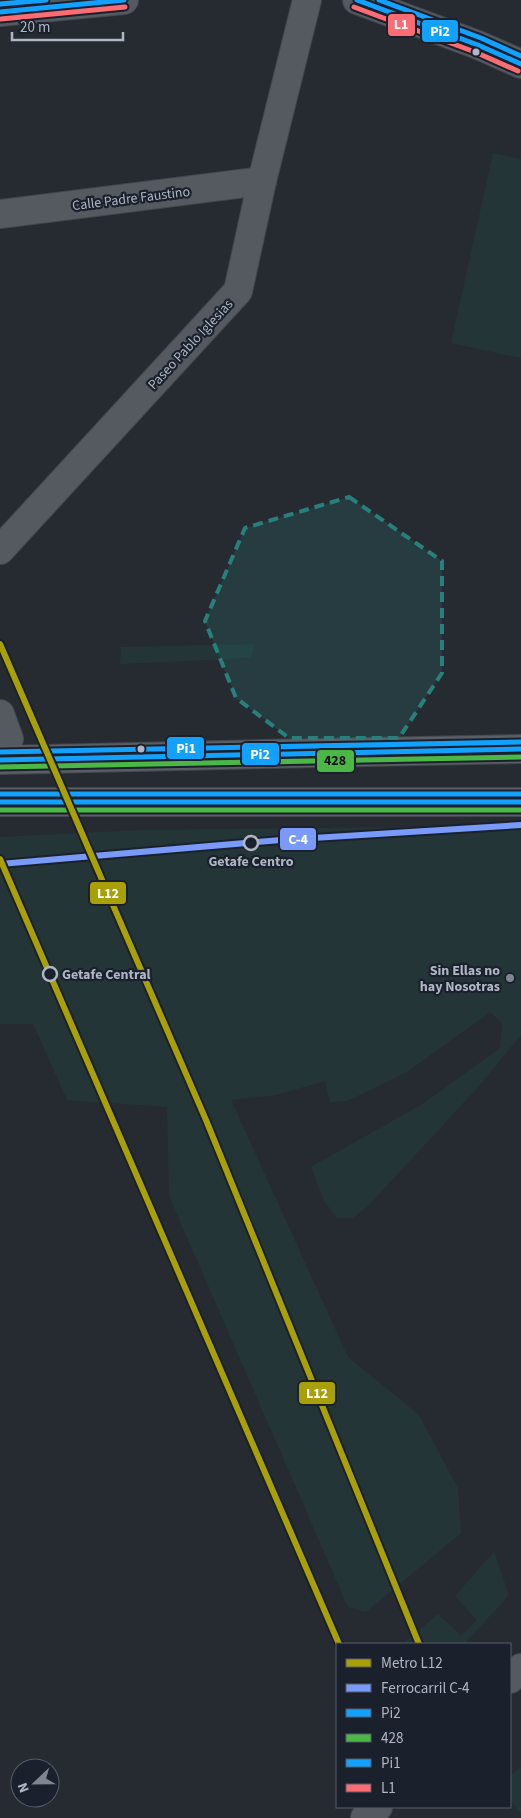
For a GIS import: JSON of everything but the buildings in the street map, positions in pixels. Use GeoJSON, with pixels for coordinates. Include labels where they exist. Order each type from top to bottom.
{"type":"FeatureCollection","features":[{"type":"Feature","properties":{"kind":"street"},"geometry":{"type":"LineString","coordinates":[[0,12],[124,0]]}},
{"type":"Feature","properties":{"kind":"street","name":"Paseo Pablo Iglesias"},"geometry":{"type":"LineString","coordinates":[[0,550],[238,291],[262,182],[307,0]]}},
{"type":"Feature","properties":{"kind":"street"},"geometry":{"type":"LineString","coordinates":[[357,0],[478,45],[521,64]]}},
{"type":"Feature","properties":{"kind":"street","name":"Calle Padre Faustino"},"geometry":{"type":"LineString","coordinates":[[0,214],[262,182]]}},
{"type":"Feature","properties":{"kind":"street"},"geometry":{"type":"LineString","coordinates":[[0,714],[4,750],[132,756],[332,754],[521,749]]}},
{"type":"Feature","properties":{"kind":"street"},"geometry":{"type":"LineString","coordinates":[[0,802],[521,802]]}},
{"type":"Feature","properties":{"kind":"street"},"geometry":{"type":"LineString","coordinates":[[511,1678],[521,1668]]}},
{"type":"Feature","properties":{"kind":"street"},"geometry":{"type":"LineString","coordinates":[[365,1818],[377,1808]]}},
{"type":"Feature","properties":{"kind":"highlighted area"},"geometry":{"type":"Polygon","coordinates":[[[349,497],[442,561],[442,673],[399,738],[289,738],[236,698],[205,621],[245,528],[349,497]]]}},
{"type":"Feature","properties":{"kind":"shaded area"},"geometry":{"type":"Polygon","coordinates":[[[493,153],[521,159],[521,358],[451,343],[493,153]]]}},
{"type":"Feature","properties":{"kind":"shaded area"},"geometry":{"type":"Polygon","coordinates":[[[255,644],[251,658],[120,664],[121,647],[255,644]]]}},
{"type":"Feature","properties":{"kind":"shaded area"},"geometry":{"type":"Polygon","coordinates":[[[521,826],[521,1035],[479,1086],[368,1206],[353,1218],[337,1218],[324,1201],[311,1167],[424,1103],[500,1048],[502,1023],[490,1012],[407,1072],[347,1101],[330,1102],[325,1081],[276,1095],[231,1100],[348,1357],[419,1415],[458,1488],[461,1533],[366,1612],[348,1607],[169,1196],[167,1107],[67,1100],[33,1024],[0,1024],[0,837],[142,830],[521,826]]]}},
{"type":"Feature","properties":{"kind":"shaded area"},"geometry":{"type":"Polygon","coordinates":[[[494,1552],[509,1595],[465,1643],[406,1643],[438,1614],[461,1636],[477,1620],[455,1596],[494,1552]]]}},
{"type":"Feature","properties":{"kind":"shaded area"},"geometry":{"type":"Polygon","coordinates":[[[521,1767],[521,1814],[511,1801],[511,1775],[521,1767]]]}},
{"type":"Feature","properties":{"kind":"metro line","name":"L12"},"geometry":{"type":"LineString","coordinates":[[0,644],[206,1120],[419,1643]]}},
{"type":"Feature","properties":{"kind":"metro line","name":"L12"},"geometry":{"type":"LineString","coordinates":[[0,859],[339,1643]]}},
{"type":"Feature","properties":{"kind":"rail line","name":"C-4"},"geometry":{"type":"LineString","coordinates":[[0,864],[281,840],[521,825]]}},
{"type":"Feature","properties":{"kind":"transit line","name":"Pi1"},"geometry":{"type":"LineString","coordinates":[[0,4],[46,0]]}},
{"type":"Feature","properties":{"kind":"transit line","name":"Pi2"},"geometry":{"type":"LineString","coordinates":[[0,12],[124,0]]}},
{"type":"Feature","properties":{"kind":"transit line","name":"Pi2"},"geometry":{"type":"LineString","coordinates":[[357,0],[478,45],[521,64]]}},
{"type":"Feature","properties":{"kind":"transit line","name":"Pi1"},"geometry":{"type":"LineString","coordinates":[[379,0],[481,38],[521,56]]}},
{"type":"Feature","properties":{"kind":"transit line","name":"L1"},"geometry":{"type":"LineString","coordinates":[[1,19],[125,7]]}},
{"type":"Feature","properties":{"kind":"transit line","name":"L1"},"geometry":{"type":"LineString","coordinates":[[354,7],[475,52],[518,71]]}},
{"type":"Feature","properties":{"kind":"transit line","name":"Pi1"},"geometry":{"type":"LineString","coordinates":[[0,752],[521,742]]}},
{"type":"Feature","properties":{"kind":"transit line","name":"Pi2"},"geometry":{"type":"LineString","coordinates":[[0,760],[521,749]]}},
{"type":"Feature","properties":{"kind":"transit line","name":"428"},"geometry":{"type":"LineString","coordinates":[[0,767],[521,757]]}},
{"type":"Feature","properties":{"kind":"transit line","name":"Pi1"},"geometry":{"type":"LineString","coordinates":[[0,794],[521,794]]}},
{"type":"Feature","properties":{"kind":"transit line","name":"Pi2"},"geometry":{"type":"LineString","coordinates":[[0,802],[521,802]]}},
{"type":"Feature","properties":{"kind":"transit line","name":"428"},"geometry":{"type":"LineString","coordinates":[[0,810],[521,810]]}},
{"type":"Feature","properties":{"kind":"place","name":"Getafe Centro"},"geometry":{"type":"Point","coordinates":[251,843]}},
{"type":"Feature","properties":{"kind":"place","name":"Getafe Central"},"geometry":{"type":"Point","coordinates":[50,974]}},
{"type":"Feature","properties":{"kind":"place","name":"Sin Ellas no hay Nosotras"},"geometry":{"type":"Point","coordinates":[510,978]}}]}
